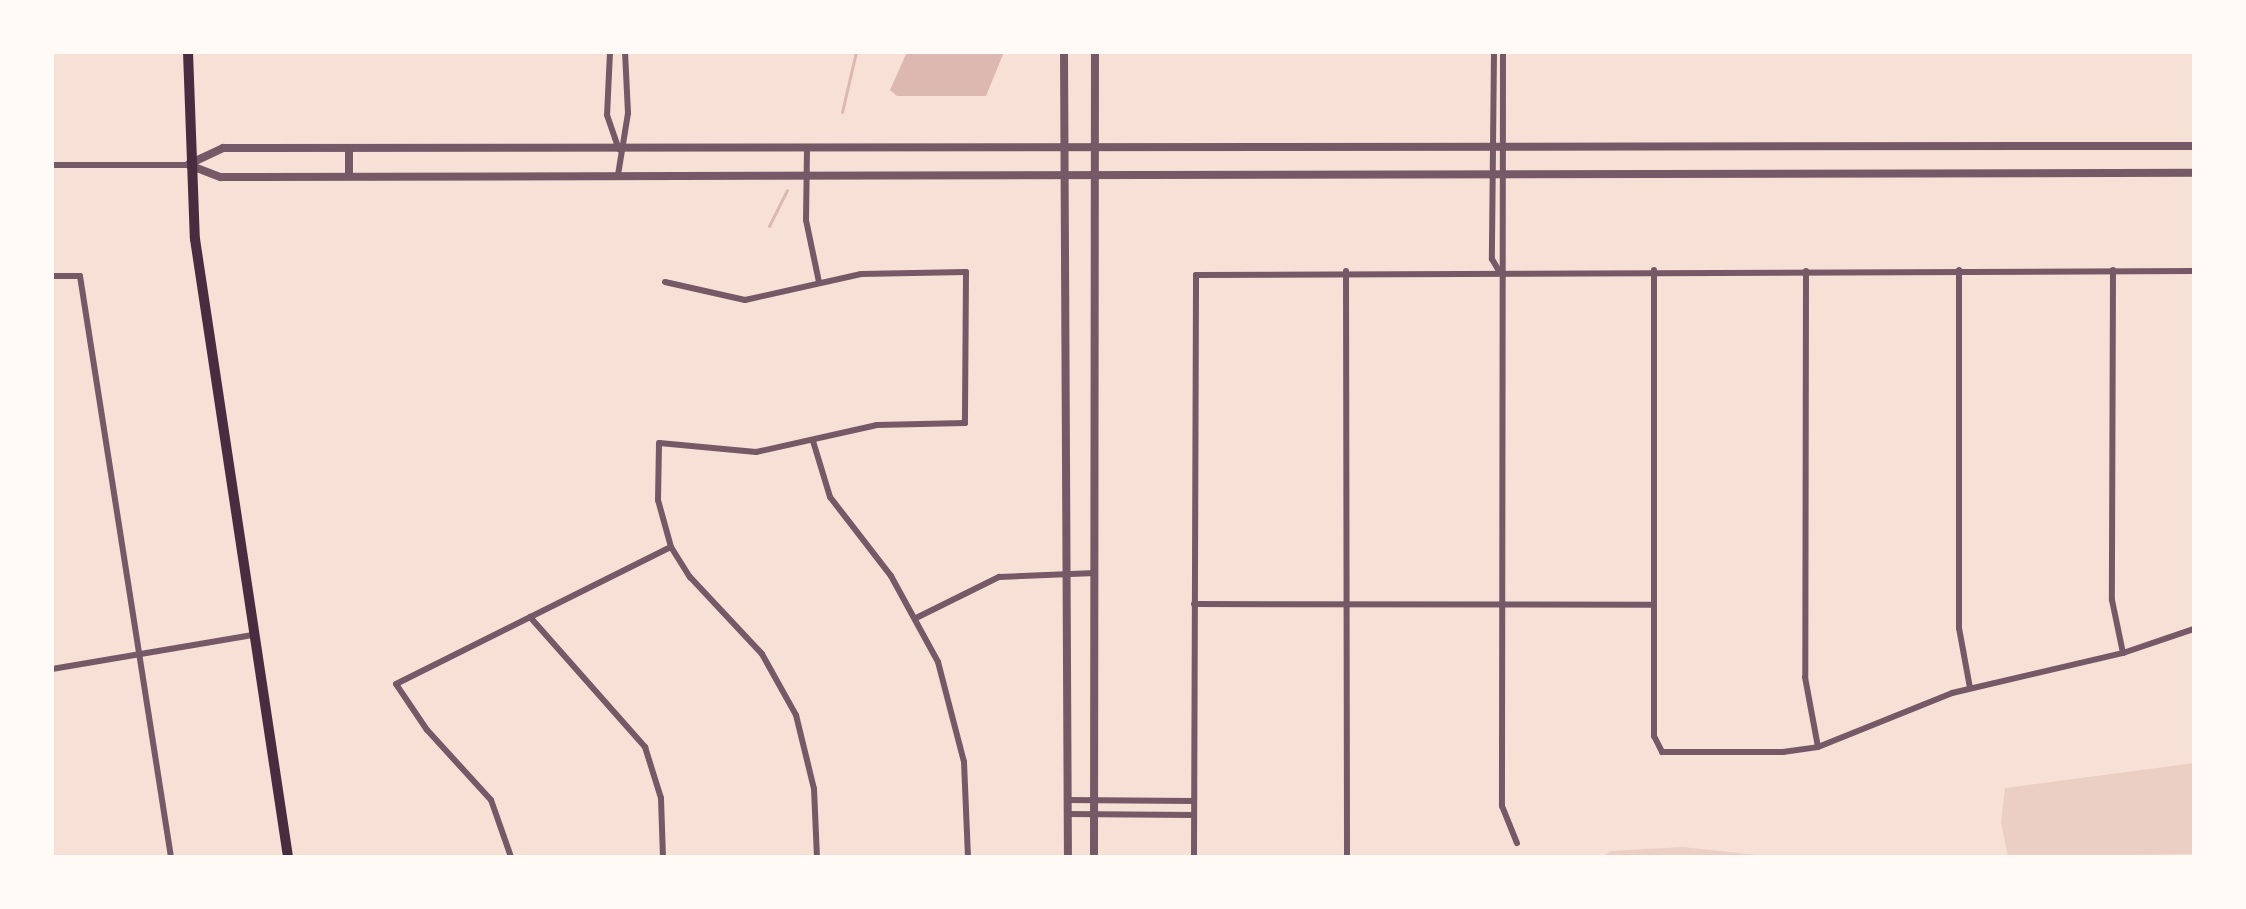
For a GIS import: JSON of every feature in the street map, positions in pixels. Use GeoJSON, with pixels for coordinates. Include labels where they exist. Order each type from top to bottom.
{"type":"FeatureCollection","features":[{"type":"Feature","properties":{"kind":"main road"},"geometry":{"type":"LineString","coordinates":[[188,52],[188,165],[203,300],[288,857]]}},
{"type":"Feature","properties":{"kind":"street"},"geometry":{"type":"LineString","coordinates":[[610,52],[607,115],[619,149]]}},
{"type":"Feature","properties":{"kind":"street"},"geometry":{"type":"LineString","coordinates":[[618,175],[619,149],[628,113],[625,52]]}},
{"type":"Feature","properties":{"kind":"street"},"geometry":{"type":"LineString","coordinates":[[1064,52],[1068,857]]}},
{"type":"Feature","properties":{"kind":"street"},"geometry":{"type":"LineString","coordinates":[[1094,857],[1095,52]]}},
{"type":"Feature","properties":{"kind":"street"},"geometry":{"type":"LineString","coordinates":[[1494,52],[1491,173],[1492,259],[1499,271],[1502,806],[1517,843]]}},
{"type":"Feature","properties":{"kind":"street"},"geometry":{"type":"LineString","coordinates":[[1499,271],[1506,259],[1503,52]]}},
{"type":"Feature","properties":{"kind":"street"},"geometry":{"type":"LineString","coordinates":[[188,165],[223,148],[1096,150],[2194,146]]}},
{"type":"Feature","properties":{"kind":"street"},"geometry":{"type":"LineString","coordinates":[[349,148],[349,176]]}},
{"type":"Feature","properties":{"kind":"street"},"geometry":{"type":"LineString","coordinates":[[807,149],[808,235],[819,282]]}},
{"type":"Feature","properties":{"kind":"street"},"geometry":{"type":"LineString","coordinates":[[52,165],[188,165],[221,177],[2194,173]]}},
{"type":"Feature","properties":{"kind":"street"},"geometry":{"type":"LineString","coordinates":[[1654,270],[1653,605],[1657,746],[1672,753],[1818,747],[1970,688],[2123,653],[2194,629]]}},
{"type":"Feature","properties":{"kind":"street"},"geometry":{"type":"LineString","coordinates":[[1959,270],[1959,628],[1970,688]]}},
{"type":"Feature","properties":{"kind":"street"},"geometry":{"type":"LineString","coordinates":[[2113,270],[2112,600],[2123,653]]}},
{"type":"Feature","properties":{"kind":"street"},"geometry":{"type":"LineString","coordinates":[[1346,271],[1347,857]]}},
{"type":"Feature","properties":{"kind":"street"},"geometry":{"type":"LineString","coordinates":[[1194,857],[1196,275],[1346,271],[2194,271]]}},
{"type":"Feature","properties":{"kind":"street"},"geometry":{"type":"LineString","coordinates":[[1806,271],[1805,677],[1818,747]]}},
{"type":"Feature","properties":{"kind":"street"},"geometry":{"type":"LineString","coordinates":[[665,282],[745,300],[819,282],[875,273],[966,272],[965,423],[877,425],[756,452],[659,443],[658,500],[671,547],[690,577],[754,643],[788,698],[811,771],[817,857]]}},
{"type":"Feature","properties":{"kind":"street"},"geometry":{"type":"LineString","coordinates":[[52,276],[80,276],[171,857]]}},
{"type":"Feature","properties":{"kind":"street"},"geometry":{"type":"LineString","coordinates":[[813,441],[835,507],[884,566],[938,662],[957,728],[967,796],[968,857]]}},
{"type":"Feature","properties":{"kind":"street"},"geometry":{"type":"LineString","coordinates":[[511,857],[491,800],[427,730],[396,684],[671,547]]}},
{"type":"Feature","properties":{"kind":"street"},"geometry":{"type":"LineString","coordinates":[[916,618],[990,580],[1095,573]]}},
{"type":"Feature","properties":{"kind":"street"},"geometry":{"type":"LineString","coordinates":[[1194,604],[1653,605]]}},
{"type":"Feature","properties":{"kind":"street"},"geometry":{"type":"LineString","coordinates":[[530,617],[645,747],[661,798],[663,857]]}},
{"type":"Feature","properties":{"kind":"street"},"geometry":{"type":"LineString","coordinates":[[52,669],[254,635]]}},
{"type":"Feature","properties":{"kind":"street"},"geometry":{"type":"LineString","coordinates":[[1067,800],[1194,801]]}},
{"type":"Feature","properties":{"kind":"street"},"geometry":{"type":"LineString","coordinates":[[1067,814],[1194,815]]}},
{"type":"Feature","properties":{"kind":"shaded area"},"geometry":{"type":"Polygon","coordinates":[[[907,52],[1004,52],[986,96],[897,96],[890,90],[907,52]]]}},
{"type":"Feature","properties":{"kind":"shaded area"},"geometry":{"type":"Polygon","coordinates":[[[2194,763],[2194,854],[2008,857],[2001,822],[2005,788],[2194,763]]]}},
{"type":"Feature","properties":{"kind":"shaded area"},"geometry":{"type":"Polygon","coordinates":[[[1683,847],[1775,857],[1602,857],[1611,851],[1683,847]]]}},
{"type":"Feature","properties":{"kind":"waterway"},"geometry":{"type":"LineString","coordinates":[[842,112],[856,52]]}},
{"type":"Feature","properties":{"kind":"waterway"},"geometry":{"type":"LineString","coordinates":[[769,226],[787,190]]}}]}
